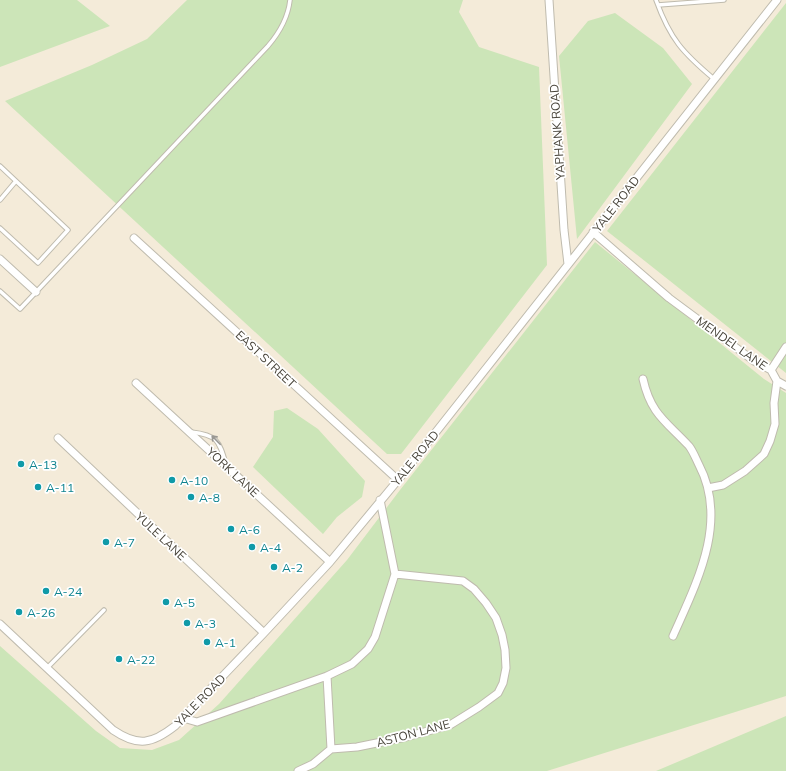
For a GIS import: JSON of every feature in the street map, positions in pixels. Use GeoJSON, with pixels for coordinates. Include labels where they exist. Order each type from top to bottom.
{"type":"FeatureCollection","features":[{"type":"Feature","properties":{"kind":"street","name":"YAPHANK ROAD"},"geometry":{"type":"LineString","coordinates":[[549,0],[564,230],[568,264]]}},
{"type":"Feature","properties":{"kind":"street","name":"YALE ROAD"},"geometry":{"type":"LineString","coordinates":[[0,624],[113,730],[126,739],[138,742],[150,741],[162,736],[183,718],[330,562],[398,480],[777,0]]}},
{"type":"Feature","properties":{"kind":"street","name":"MENDEL LANE"},"geometry":{"type":"LineString","coordinates":[[593,232],[669,298],[754,361],[771,370],[777,381],[774,403],[775,424],[764,454],[745,471],[723,485],[708,488]]}},
{"type":"Feature","properties":{"kind":"street","name":"EAST STREET"},"geometry":{"type":"LineString","coordinates":[[134,238],[398,480]]}},
{"type":"Feature","properties":{"kind":"street"},"geometry":{"type":"LineString","coordinates":[[0,259],[36,292]]}},
{"type":"Feature","properties":{"kind":"street"},"geometry":{"type":"LineString","coordinates":[[771,370],[786,347]]}},
{"type":"Feature","properties":{"kind":"street"},"geometry":{"type":"LineString","coordinates":[[644,380],[647,396],[655,410],[670,429],[689,447],[705,476],[708,488],[710,524],[708,551],[699,579],[673,636]]}},
{"type":"Feature","properties":{"kind":"street"},"geometry":{"type":"LineString","coordinates":[[777,381],[786,386]]}},
{"type":"Feature","properties":{"kind":"street","name":"YORK LANE"},"geometry":{"type":"LineString","coordinates":[[136,383],[330,562]]}},
{"type":"Feature","properties":{"kind":"street","name":"YULE LANE"},"geometry":{"type":"LineString","coordinates":[[58,438],[264,633]]}},
{"type":"Feature","properties":{"kind":"street"},"geometry":{"type":"LineString","coordinates":[[183,718],[197,722],[327,676],[352,664],[368,649],[375,637],[395,574],[380,500]]}},
{"type":"Feature","properties":{"kind":"street","name":"ASTON LANE"},"geometry":{"type":"LineString","coordinates":[[331,749],[357,747],[406,737],[450,725],[498,693],[503,683],[506,668],[502,635],[496,618],[474,589],[463,581],[395,574]]}},
{"type":"Feature","properties":{"kind":"street"},"geometry":{"type":"LineString","coordinates":[[298,771],[313,764],[331,749],[327,676]]}},
{"type":"Feature","properties":{"kind":"lane"},"geometry":{"type":"LineString","coordinates":[[0,291],[20,309],[280,33],[289,8],[290,0]]}},
{"type":"Feature","properties":{"kind":"lane"},"geometry":{"type":"LineString","coordinates":[[656,0],[664,22],[677,44],[689,59],[714,79]]}},
{"type":"Feature","properties":{"kind":"lane"},"geometry":{"type":"LineString","coordinates":[[658,5],[724,0]]}},
{"type":"Feature","properties":{"kind":"lane"},"geometry":{"type":"LineString","coordinates":[[0,166],[68,230],[38,263],[0,228]]}},
{"type":"Feature","properties":{"kind":"lane"},"geometry":{"type":"LineString","coordinates":[[0,200],[16,181]]}},
{"type":"Feature","properties":{"kind":"lane"},"geometry":{"type":"LineString","coordinates":[[189,431],[211,435],[216,439],[221,446],[227,467]]}},
{"type":"Feature","properties":{"kind":"lane"},"geometry":{"type":"LineString","coordinates":[[47,668],[104,610]]}},
{"type":"Feature","properties":{"kind":"shaded area"},"geometry":{"type":"Polygon","coordinates":[[[0,0],[786,0],[786,771],[0,771],[0,0]]]}},
{"type":"Feature","properties":{"kind":"green space"},"geometry":{"type":"Polygon","coordinates":[[[0,0],[77,0],[110,26],[0,67],[0,0]]]}},
{"type":"Feature","properties":{"kind":"green space"},"geometry":{"type":"Polygon","coordinates":[[[187,0],[463,0],[459,12],[479,47],[539,67],[547,265],[401,454],[387,454],[5,101],[92,65],[147,39],[187,0]]]}},
{"type":"Feature","properties":{"kind":"green space"},"geometry":{"type":"Polygon","coordinates":[[[786,3],[786,373],[607,231],[786,3]]]}},
{"type":"Feature","properties":{"kind":"green space"},"geometry":{"type":"Polygon","coordinates":[[[615,13],[663,48],[692,84],[577,239],[559,56],[588,21],[615,13]]]}},
{"type":"Feature","properties":{"kind":"green space"},"geometry":{"type":"Polygon","coordinates":[[[595,242],[764,379],[786,393],[786,696],[547,771],[0,771],[0,646],[96,731],[120,748],[152,750],[179,740],[219,704],[347,560],[400,490],[595,242]]]}},
{"type":"Feature","properties":{"kind":"green space"},"geometry":{"type":"Polygon","coordinates":[[[287,408],[318,429],[365,481],[362,497],[337,517],[323,534],[253,467],[273,437],[274,411],[287,408]]]}},
{"type":"Feature","properties":{"kind":"green space"},"geometry":{"type":"Polygon","coordinates":[[[786,716],[786,771],[656,771],[786,716]]]}},
{"type":"Feature","properties":{"kind":"place","name":"A-13"},"geometry":{"type":"Point","coordinates":[21,464]}},
{"type":"Feature","properties":{"kind":"place","name":"A-10"},"geometry":{"type":"Point","coordinates":[172,480]}},
{"type":"Feature","properties":{"kind":"place","name":"A-11"},"geometry":{"type":"Point","coordinates":[38,487]}},
{"type":"Feature","properties":{"kind":"place","name":"A-8"},"geometry":{"type":"Point","coordinates":[191,497]}},
{"type":"Feature","properties":{"kind":"place","name":"A-6"},"geometry":{"type":"Point","coordinates":[231,529]}},
{"type":"Feature","properties":{"kind":"place","name":"A-7"},"geometry":{"type":"Point","coordinates":[106,542]}},
{"type":"Feature","properties":{"kind":"place","name":"A-4"},"geometry":{"type":"Point","coordinates":[252,547]}},
{"type":"Feature","properties":{"kind":"place","name":"A-2"},"geometry":{"type":"Point","coordinates":[274,567]}},
{"type":"Feature","properties":{"kind":"place","name":"A-24"},"geometry":{"type":"Point","coordinates":[46,591]}},
{"type":"Feature","properties":{"kind":"place","name":"A-5"},"geometry":{"type":"Point","coordinates":[166,602]}},
{"type":"Feature","properties":{"kind":"place","name":"A-26"},"geometry":{"type":"Point","coordinates":[19,612]}},
{"type":"Feature","properties":{"kind":"place","name":"A-3"},"geometry":{"type":"Point","coordinates":[187,623]}},
{"type":"Feature","properties":{"kind":"place","name":"A-1"},"geometry":{"type":"Point","coordinates":[207,642]}},
{"type":"Feature","properties":{"kind":"place","name":"A-22"},"geometry":{"type":"Point","coordinates":[119,659]}}]}
